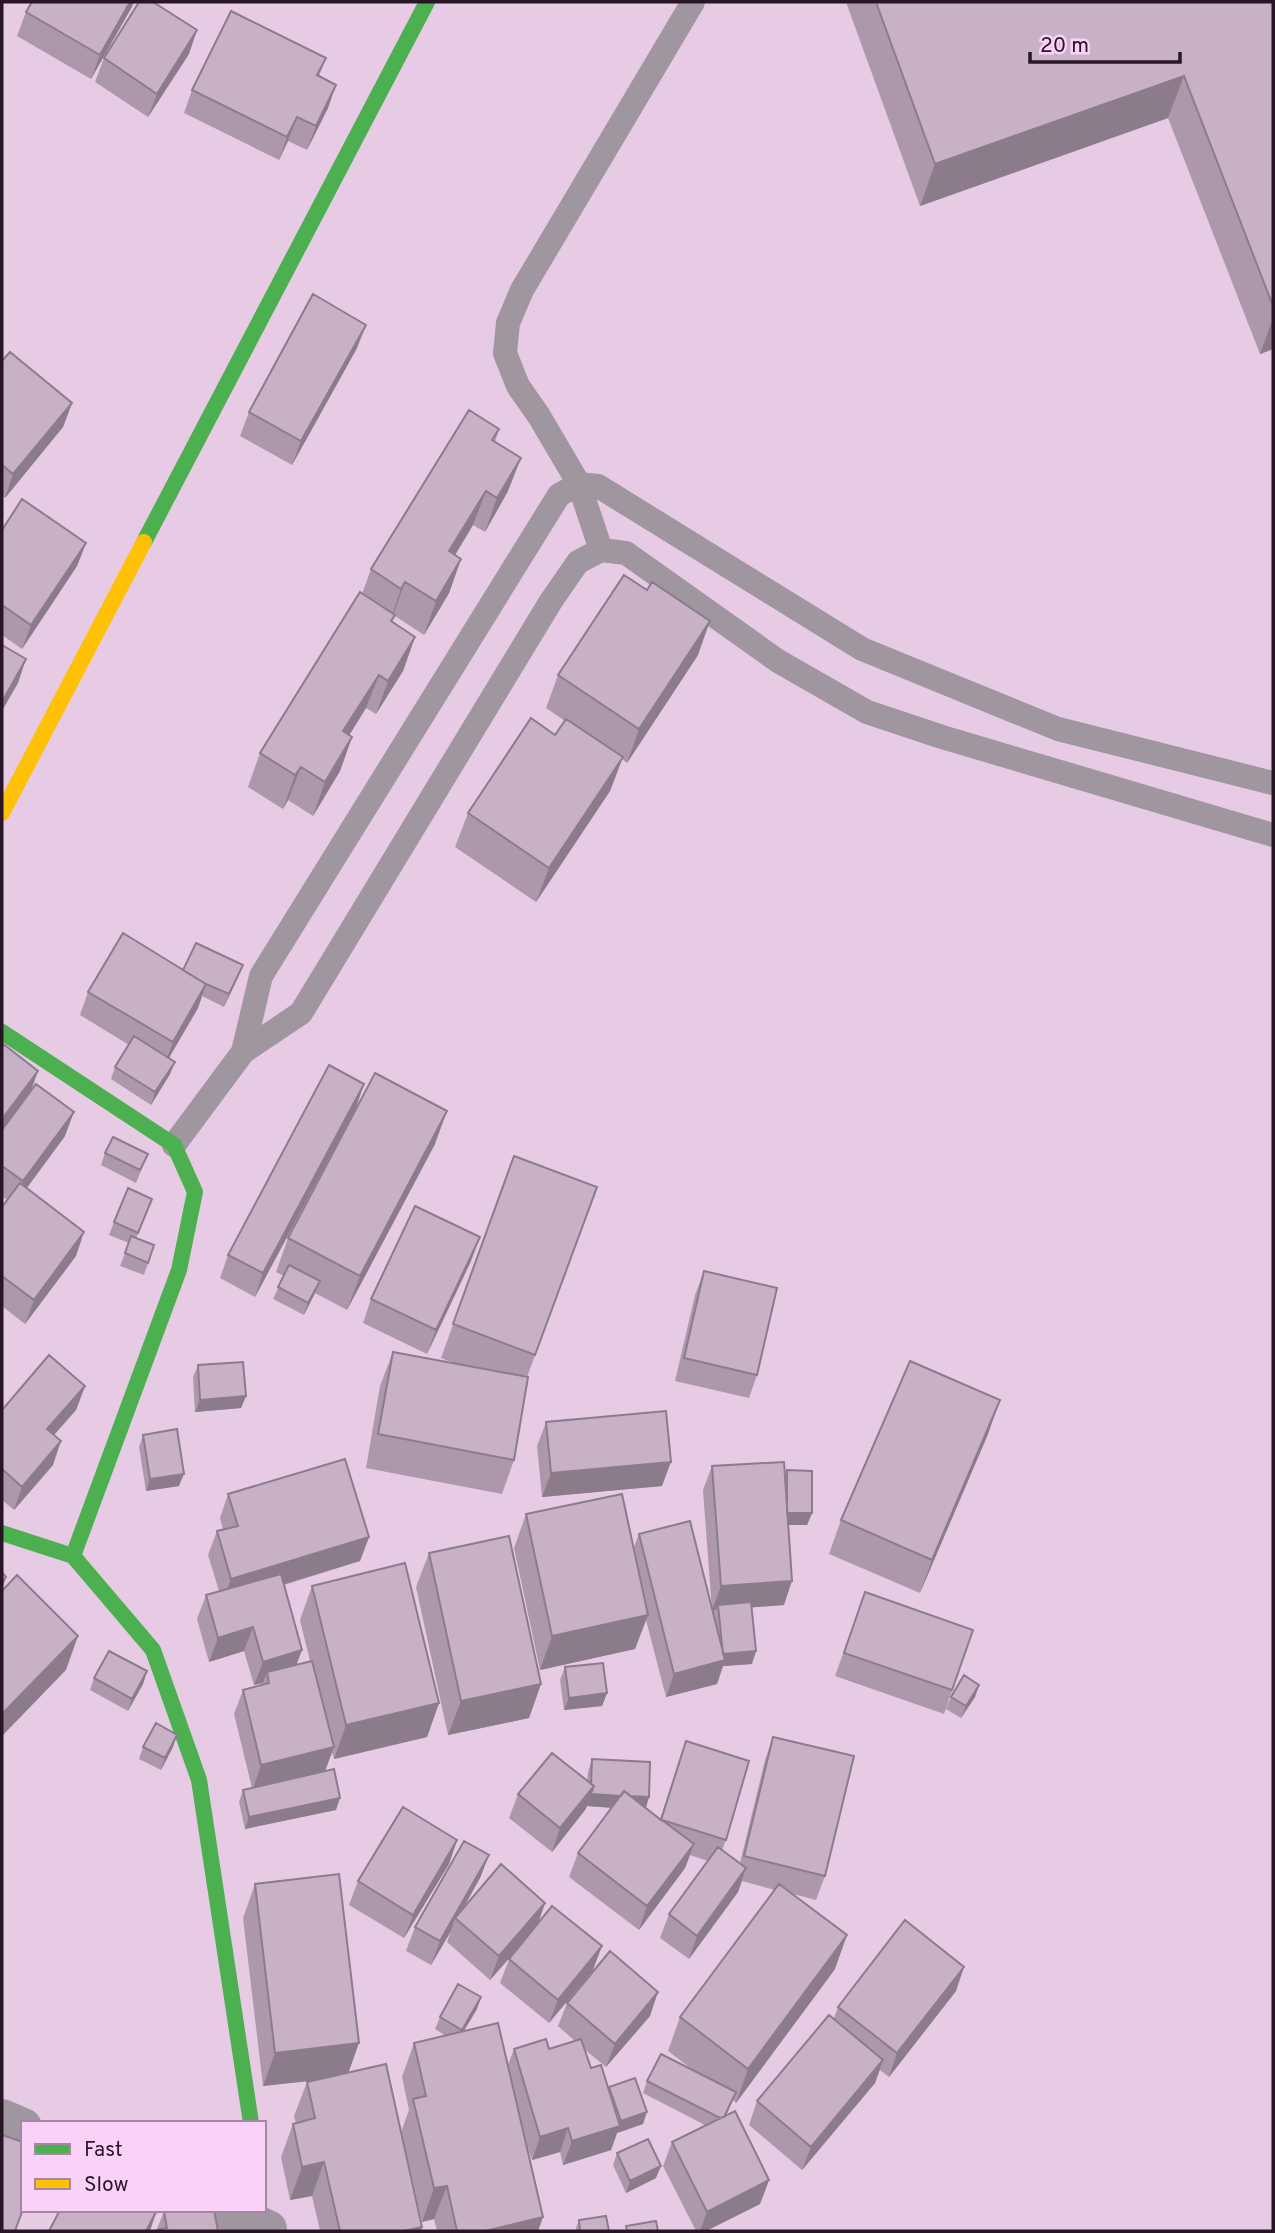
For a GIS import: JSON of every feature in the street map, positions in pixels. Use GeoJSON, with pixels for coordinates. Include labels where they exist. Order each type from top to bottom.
{"type":"FeatureCollection","features":[{"type":"Feature","properties":{"kind":"street"},"geometry":{"type":"LineString","coordinates":[[2,813],[427,2]]}},
{"type":"Feature","properties":{"kind":"street"},"geometry":{"type":"LineString","coordinates":[[2,1032],[174,1145],[195,1192],[179,1270],[73,1556]]}},
{"type":"Feature","properties":{"kind":"street"},"geometry":{"type":"LineString","coordinates":[[2,1533],[73,1556],[153,1650],[199,1780],[251,2121]]}},
{"type":"Feature","properties":{"kind":"street"},"geometry":{"type":"LineString","coordinates":[[2,2118],[21,2126]]}},
{"type":"Feature","properties":{"kind":"street"},"geometry":{"type":"LineString","coordinates":[[230,2212],[267,2222]]}},
{"type":"Feature","properties":{"kind":"lane"},"geometry":{"type":"LineString","coordinates":[[601,551],[579,484],[518,386],[505,353],[508,323],[522,290],[693,2]]}},
{"type":"Feature","properties":{"kind":"lane"},"geometry":{"type":"LineString","coordinates":[[243,1052],[261,976],[559,495],[579,484],[598,485],[862,649],[1058,729],[1273,783]]}},
{"type":"Feature","properties":{"kind":"lane"},"geometry":{"type":"LineString","coordinates":[[174,1145],[243,1052],[301,1013],[551,601],[578,562],[601,551],[626,553],[778,661],[867,712],[942,737],[1273,835]]}},
{"type":"Feature","properties":{"kind":"building"},"geometry":{"type":"Polygon","coordinates":[[[32,2],[130,2],[100,55],[26,12],[32,2]]]}},
{"type":"Feature","properties":{"kind":"building"},"geometry":{"type":"Polygon","coordinates":[[[139,2],[153,2],[197,30],[157,94],[104,58],[139,2]]]}},
{"type":"Feature","properties":{"kind":"building"},"geometry":{"type":"Polygon","coordinates":[[[876,2],[1273,2],[1273,306],[1184,76],[935,164],[876,2]]]}},
{"type":"Feature","properties":{"kind":"building"},"geometry":{"type":"Polygon","coordinates":[[[231,11],[326,58],[317,75],[336,85],[316,126],[297,117],[287,137],[192,90],[231,11]]]}},
{"type":"Feature","properties":{"kind":"building"},"geometry":{"type":"Polygon","coordinates":[[[313,294],[366,325],[301,441],[249,412],[313,294]]]}},
{"type":"Feature","properties":{"kind":"building"},"geometry":{"type":"Polygon","coordinates":[[[10,352],[72,403],[13,474],[2,465],[2,361],[10,352]]]}},
{"type":"Feature","properties":{"kind":"building"},"geometry":{"type":"Polygon","coordinates":[[[469,410],[499,429],[492,440],[521,458],[497,498],[486,491],[449,551],[461,559],[436,601],[405,582],[401,589],[371,569],[469,410]]]}},
{"type":"Feature","properties":{"kind":"building"},"geometry":{"type":"Polygon","coordinates":[[[22,499],[86,543],[31,625],[2,605],[2,530],[22,499]]]}},
{"type":"Feature","properties":{"kind":"building"},"geometry":{"type":"Polygon","coordinates":[[[624,575],[647,590],[652,582],[710,621],[639,729],[558,675],[624,575]]]}},
{"type":"Feature","properties":{"kind":"building"},"geometry":{"type":"Polygon","coordinates":[[[360,592],[395,615],[391,621],[415,637],[388,681],[379,675],[343,731],[352,737],[325,782],[301,767],[295,775],[260,753],[360,592]]]}},
{"type":"Feature","properties":{"kind":"building"},"geometry":{"type":"Polygon","coordinates":[[[2,645],[26,659],[2,702],[2,645]]]}},
{"type":"Feature","properties":{"kind":"building"},"geometry":{"type":"Polygon","coordinates":[[[531,718],[555,735],[566,719],[623,757],[549,868],[468,813],[531,718]]]}},
{"type":"Feature","properties":{"kind":"building"},"geometry":{"type":"Polygon","coordinates":[[[123,933],[206,984],[173,1042],[88,992],[123,933]]]}},
{"type":"Feature","properties":{"kind":"building"},"geometry":{"type":"Polygon","coordinates":[[[196,943],[243,965],[229,994],[183,970],[196,943]]]}},
{"type":"Feature","properties":{"kind":"building"},"geometry":{"type":"Polygon","coordinates":[[[134,1036],[175,1062],[155,1092],[115,1067],[134,1036]]]}},
{"type":"Feature","properties":{"kind":"building"},"geometry":{"type":"Polygon","coordinates":[[[2,1043],[38,1071],[2,1119],[2,1043]]]}},
{"type":"Feature","properties":{"kind":"building"},"geometry":{"type":"Polygon","coordinates":[[[329,1065],[364,1084],[263,1273],[228,1255],[329,1065]]]}},
{"type":"Feature","properties":{"kind":"building"},"geometry":{"type":"Polygon","coordinates":[[[375,1073],[447,1111],[360,1276],[288,1238],[375,1073]]]}},
{"type":"Feature","properties":{"kind":"building"},"geometry":{"type":"Polygon","coordinates":[[[36,1084],[74,1112],[23,1181],[2,1166],[2,1130],[36,1084]]]}},
{"type":"Feature","properties":{"kind":"building"},"geometry":{"type":"Polygon","coordinates":[[[113,1137],[148,1154],[140,1170],[105,1153],[113,1137]]]}},
{"type":"Feature","properties":{"kind":"building"},"geometry":{"type":"Polygon","coordinates":[[[514,1156],[597,1187],[535,1355],[453,1324],[514,1156]]]}},
{"type":"Feature","properties":{"kind":"building"},"geometry":{"type":"Polygon","coordinates":[[[20,1183],[84,1232],[34,1300],[2,1276],[2,1207],[20,1183]]]}},
{"type":"Feature","properties":{"kind":"building"},"geometry":{"type":"Polygon","coordinates":[[[128,1188],[152,1199],[138,1233],[114,1222],[128,1188]]]}},
{"type":"Feature","properties":{"kind":"building"},"geometry":{"type":"Polygon","coordinates":[[[415,1206],[480,1237],[436,1330],[371,1299],[415,1206]]]}},
{"type":"Feature","properties":{"kind":"building"},"geometry":{"type":"Polygon","coordinates":[[[131,1236],[154,1245],[148,1263],[125,1253],[131,1236]]]}},
{"type":"Feature","properties":{"kind":"building"},"geometry":{"type":"Polygon","coordinates":[[[289,1265],[320,1281],[308,1303],[278,1287],[289,1265]]]}},
{"type":"Feature","properties":{"kind":"building"},"geometry":{"type":"Polygon","coordinates":[[[704,1271],[777,1288],[757,1375],[684,1358],[704,1271]]]}},
{"type":"Feature","properties":{"kind":"building"},"geometry":{"type":"Polygon","coordinates":[[[393,1352],[528,1377],[514,1460],[378,1434],[393,1352]]]}},
{"type":"Feature","properties":{"kind":"building"},"geometry":{"type":"Polygon","coordinates":[[[49,1355],[85,1386],[47,1429],[61,1441],[22,1487],[2,1469],[2,1410],[49,1355]]]}},
{"type":"Feature","properties":{"kind":"building"},"geometry":{"type":"Polygon","coordinates":[[[910,1361],[1000,1400],[932,1560],[841,1520],[910,1361]]]}},
{"type":"Feature","properties":{"kind":"building"},"geometry":{"type":"Polygon","coordinates":[[[243,1362],[246,1396],[200,1400],[198,1365],[243,1362]]]}},
{"type":"Feature","properties":{"kind":"building"},"geometry":{"type":"Polygon","coordinates":[[[666,1411],[671,1462],[551,1473],[546,1422],[666,1411]]]}},
{"type":"Feature","properties":{"kind":"building"},"geometry":{"type":"Polygon","coordinates":[[[177,1429],[184,1474],[150,1479],[143,1435],[177,1429]]]}},
{"type":"Feature","properties":{"kind":"building"},"geometry":{"type":"Polygon","coordinates":[[[345,1459],[369,1537],[231,1579],[217,1531],[238,1526],[228,1494],[345,1459]]]}},
{"type":"Feature","properties":{"kind":"building"},"geometry":{"type":"Polygon","coordinates":[[[784,1462],[792,1581],[721,1586],[712,1466],[784,1462]]]}},
{"type":"Feature","properties":{"kind":"building"},"geometry":{"type":"Polygon","coordinates":[[[787,1470],[812,1471],[812,1513],[787,1513],[787,1470]]]}},
{"type":"Feature","properties":{"kind":"building"},"geometry":{"type":"Polygon","coordinates":[[[622,1494],[648,1615],[552,1636],[526,1514],[622,1494]]]}},
{"type":"Feature","properties":{"kind":"building"},"geometry":{"type":"Polygon","coordinates":[[[690,1521],[725,1660],[674,1674],[639,1534],[690,1521]]]}},
{"type":"Feature","properties":{"kind":"building"},"geometry":{"type":"Polygon","coordinates":[[[509,1536],[541,1684],[461,1701],[429,1553],[509,1536]]]}},
{"type":"Feature","properties":{"kind":"building"},"geometry":{"type":"Polygon","coordinates":[[[405,1563],[439,1703],[346,1725],[312,1586],[405,1563]]]}},
{"type":"Feature","properties":{"kind":"building"},"geometry":{"type":"Polygon","coordinates":[[[281,1574],[302,1650],[263,1662],[253,1627],[218,1638],[206,1595],[281,1574]]]}},
{"type":"Feature","properties":{"kind":"building"},"geometry":{"type":"Polygon","coordinates":[[[17,1575],[78,1636],[2,1714],[2,1591],[17,1575]]]}},
{"type":"Feature","properties":{"kind":"building"},"geometry":{"type":"Polygon","coordinates":[[[865,1592],[973,1630],[952,1690],[844,1653],[865,1592]]]}},
{"type":"Feature","properties":{"kind":"building"},"geometry":{"type":"Polygon","coordinates":[[[751,1602],[756,1651],[723,1654],[718,1605],[751,1602]]]}},
{"type":"Feature","properties":{"kind":"building"},"geometry":{"type":"Polygon","coordinates":[[[109,1651],[147,1671],[132,1699],[94,1678],[109,1651]]]}},
{"type":"Feature","properties":{"kind":"building"},"geometry":{"type":"Polygon","coordinates":[[[312,1661],[334,1747],[261,1765],[243,1690],[269,1683],[267,1672],[312,1661]]]}},
{"type":"Feature","properties":{"kind":"building"},"geometry":{"type":"Polygon","coordinates":[[[603,1663],[607,1693],[569,1698],[565,1667],[603,1663]]]}},
{"type":"Feature","properties":{"kind":"building"},"geometry":{"type":"Polygon","coordinates":[[[964,1675],[979,1685],[966,1706],[951,1697],[964,1675]]]}},
{"type":"Feature","properties":{"kind":"building"},"geometry":{"type":"Polygon","coordinates":[[[156,1723],[177,1735],[165,1758],[143,1747],[156,1723]]]}},
{"type":"Feature","properties":{"kind":"building"},"geometry":{"type":"Polygon","coordinates":[[[773,1737],[854,1756],[825,1876],[744,1856],[773,1737]]]}},
{"type":"Feature","properties":{"kind":"building"},"geometry":{"type":"Polygon","coordinates":[[[686,1741],[749,1761],[726,1840],[662,1820],[694,1844],[647,1906],[578,1853],[624,1791],[661,1820],[686,1741]]]}},
{"type":"Feature","properties":{"kind":"building"},"geometry":{"type":"Polygon","coordinates":[[[552,1753],[594,1786],[560,1828],[518,1794],[552,1753]]]}},
{"type":"Feature","properties":{"kind":"building"},"geometry":{"type":"Polygon","coordinates":[[[592,1759],[650,1762],[649,1797],[631,1796],[624,1791],[621,1796],[591,1794],[594,1786],[591,1784],[592,1759]]]}},
{"type":"Feature","properties":{"kind":"building"},"geometry":{"type":"Polygon","coordinates":[[[334,1769],[340,1798],[249,1817],[243,1790],[334,1769]]]}},
{"type":"Feature","properties":{"kind":"building"},"geometry":{"type":"Polygon","coordinates":[[[403,1807],[457,1840],[413,1915],[358,1881],[403,1807]]]}},
{"type":"Feature","properties":{"kind":"building"},"geometry":{"type":"Polygon","coordinates":[[[464,1841],[489,1855],[440,1941],[415,1927],[464,1841]]]}},
{"type":"Feature","properties":{"kind":"building"},"geometry":{"type":"Polygon","coordinates":[[[718,1847],[746,1868],[697,1936],[669,1914],[718,1847]]]}},
{"type":"Feature","properties":{"kind":"building"},"geometry":{"type":"Polygon","coordinates":[[[501,1864],[545,1903],[499,1956],[455,1918],[501,1864]]]}},
{"type":"Feature","properties":{"kind":"building"},"geometry":{"type":"Polygon","coordinates":[[[339,1874],[359,2043],[275,2053],[255,1884],[339,1874]]]}},
{"type":"Feature","properties":{"kind":"building"},"geometry":{"type":"Polygon","coordinates":[[[779,1884],[847,1935],[748,2069],[680,2017],[779,1884]]]}},
{"type":"Feature","properties":{"kind":"building"},"geometry":{"type":"Polygon","coordinates":[[[552,1906],[602,1946],[558,2000],[509,1959],[552,1906]]]}},
{"type":"Feature","properties":{"kind":"building"},"geometry":{"type":"Polygon","coordinates":[[[905,1920],[964,1967],[897,2053],[838,2007],[905,1920]]]}},
{"type":"Feature","properties":{"kind":"building"},"geometry":{"type":"Polygon","coordinates":[[[610,1951],[658,1992],[615,2044],[567,2003],[610,1951]]]}},
{"type":"Feature","properties":{"kind":"building"},"geometry":{"type":"Polygon","coordinates":[[[458,1984],[481,1997],[462,2030],[440,2017],[458,1984]]]}},
{"type":"Feature","properties":{"kind":"building"},"geometry":{"type":"Polygon","coordinates":[[[829,2015],[883,2060],[811,2147],[757,2101],[829,2015]]]}},
{"type":"Feature","properties":{"kind":"building"},"geometry":{"type":"Polygon","coordinates":[[[498,2023],[543,2217],[485,2231],[457,2231],[447,2186],[434,2188],[413,2099],[426,2096],[414,2043],[498,2023]]]}},
{"type":"Feature","properties":{"kind":"building"},"geometry":{"type":"Polygon","coordinates":[[[546,2039],[549,2049],[581,2039],[591,2068],[601,2065],[620,2126],[572,2141],[568,2128],[540,2137],[514,2049],[546,2039]]]}},
{"type":"Feature","properties":{"kind":"building"},"geometry":{"type":"Polygon","coordinates":[[[661,2054],[736,2092],[724,2117],[720,2118],[647,2081],[661,2054]]]}},
{"type":"Feature","properties":{"kind":"building"},"geometry":{"type":"Polygon","coordinates":[[[386,2064],[422,2227],[404,2231],[340,2231],[324,2162],[302,2167],[293,2124],[315,2118],[307,2082],[386,2064]]]}},
{"type":"Feature","properties":{"kind":"building"},"geometry":{"type":"Polygon","coordinates":[[[635,2078],[647,2112],[621,2121],[609,2087],[635,2078]]]}},
{"type":"Feature","properties":{"kind":"building"},"geometry":{"type":"Polygon","coordinates":[[[735,2111],[769,2180],[707,2212],[672,2142],[735,2111]]]}},
{"type":"Feature","properties":{"kind":"building"},"geometry":{"type":"Polygon","coordinates":[[[2,2135],[21,2141],[22,2212],[15,2231],[2,2230],[2,2135]]]}},
{"type":"Feature","properties":{"kind":"building"},"geometry":{"type":"Polygon","coordinates":[[[648,2139],[661,2166],[630,2181],[617,2153],[648,2139]]]}},
{"type":"Feature","properties":{"kind":"building"},"geometry":{"type":"Polygon","coordinates":[[[59,2212],[156,2212],[146,2231],[49,2231],[59,2212]]]}},
{"type":"Feature","properties":{"kind":"building"},"geometry":{"type":"Polygon","coordinates":[[[164,2212],[214,2212],[218,2231],[157,2231],[167,2228],[164,2212]]]}},
{"type":"Feature","properties":{"kind":"building"},"geometry":{"type":"Polygon","coordinates":[[[606,2216],[609,2231],[580,2231],[579,2220],[606,2216]]]}},
{"type":"Feature","properties":{"kind":"building"},"geometry":{"type":"Polygon","coordinates":[[[656,2221],[658,2231],[627,2231],[626,2226],[656,2221]]]}},
{"type":"Feature","properties":{"kind":"traffic: fast"},"geometry":{"type":"LineString","coordinates":[[144,542],[427,2]]}},
{"type":"Feature","properties":{"kind":"traffic: fast"},"geometry":{"type":"LineString","coordinates":[[2,1032],[174,1145],[195,1192],[179,1270],[73,1556],[2,1533]]}},
{"type":"Feature","properties":{"kind":"traffic: fast"},"geometry":{"type":"LineString","coordinates":[[73,1556],[153,1650],[199,1780],[251,2121]]}},
{"type":"Feature","properties":{"kind":"traffic: slow"},"geometry":{"type":"LineString","coordinates":[[2,813],[144,542]]}}]}
